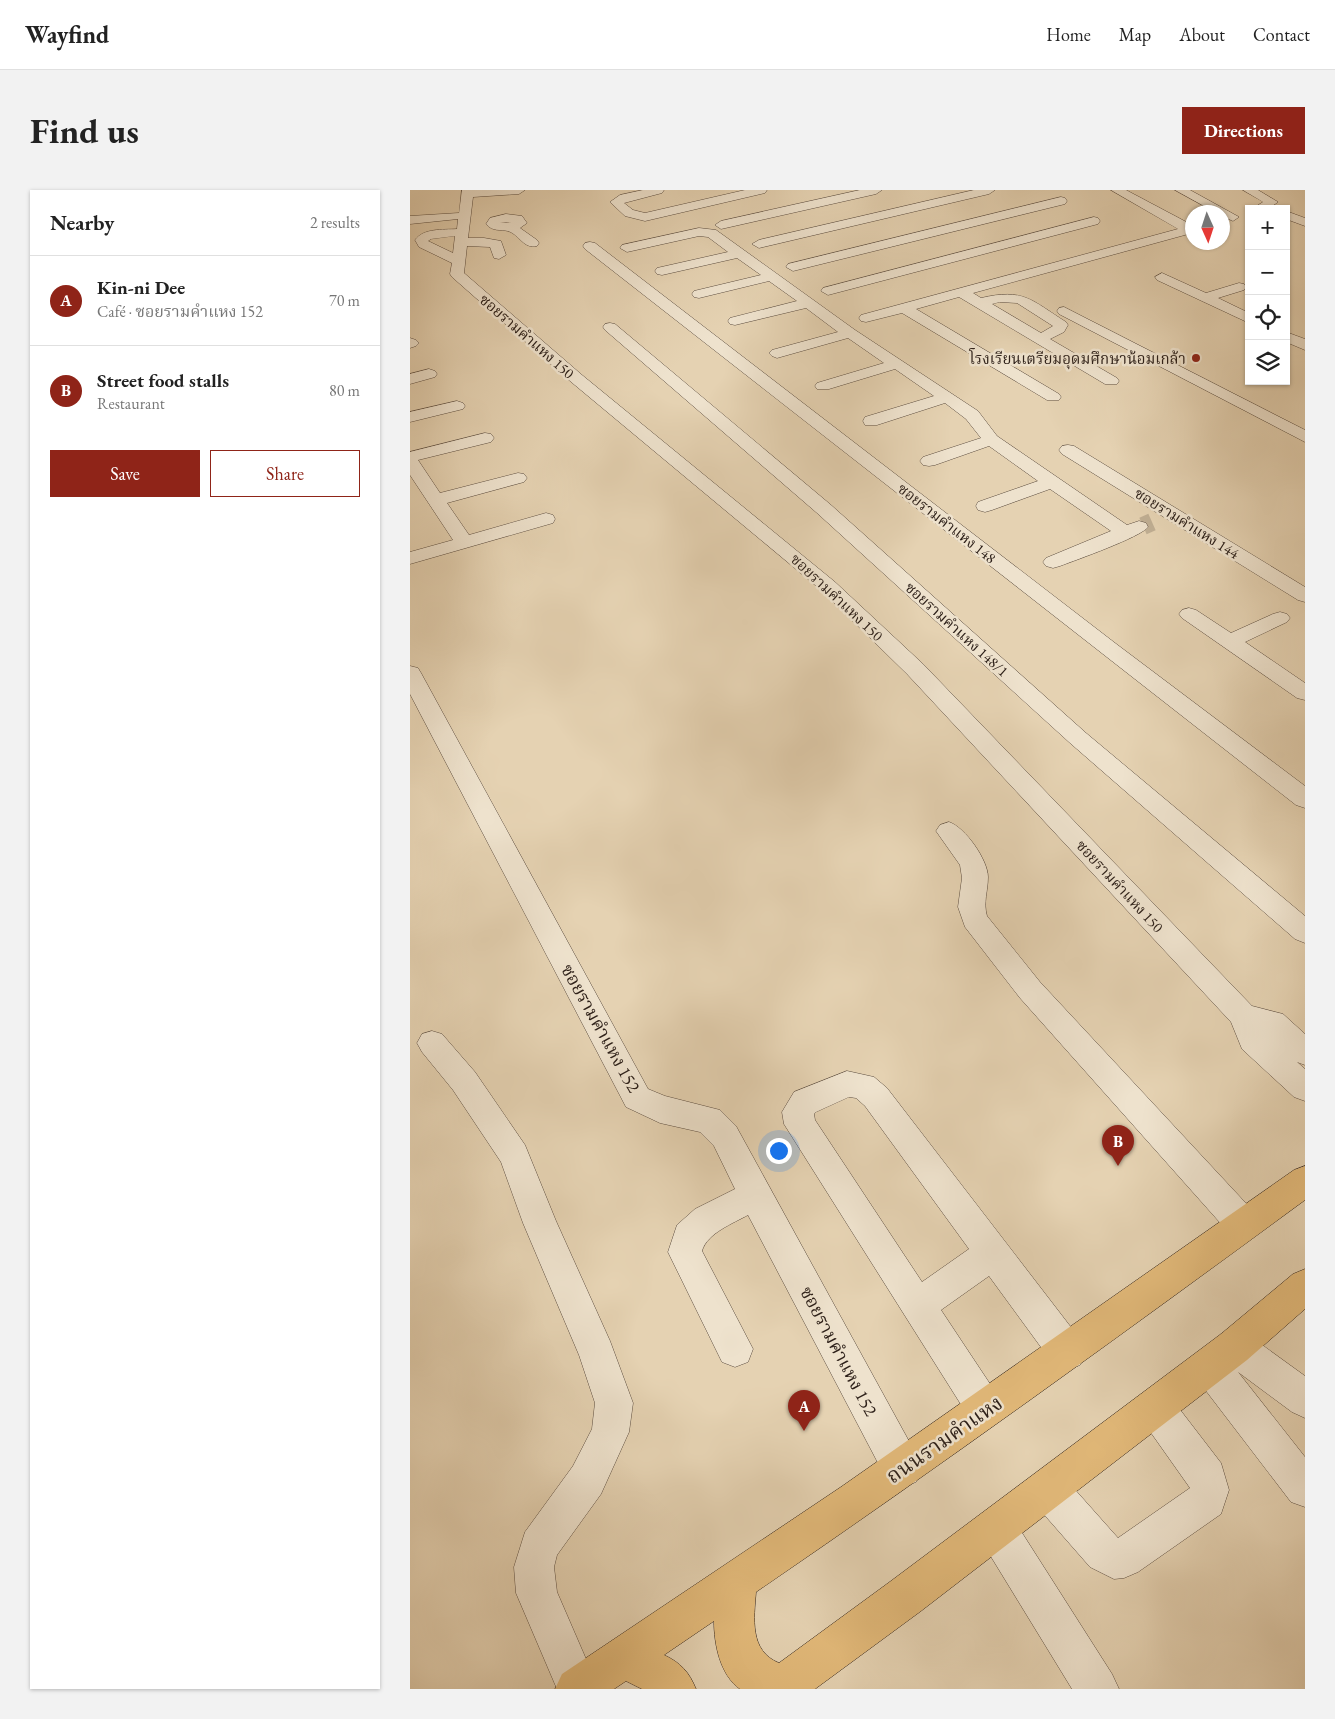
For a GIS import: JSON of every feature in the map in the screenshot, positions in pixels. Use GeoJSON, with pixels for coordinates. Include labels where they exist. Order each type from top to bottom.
{"type":"FeatureCollection","features":[{"type":"Feature","properties":{"kind":"main road","name":"ถนนรามคำแหง"},"geometry":{"type":"LineString","coordinates":[[578,1689],[902,1468],[1305,1181]]}},
{"type":"Feature","properties":{"kind":"main road"},"geometry":{"type":"LineString","coordinates":[[737,1580],[734,1634],[739,1653],[744,1665],[752,1674],[781,1688],[1156,1407],[1222,1356],[1305,1286]]}},
{"type":"Feature","properties":{"kind":"main road"},"geometry":{"type":"LineString","coordinates":[[623,1657],[661,1676],[674,1689]]}},
{"type":"Feature","properties":{"kind":"street"},"geometry":{"type":"LineString","coordinates":[[467,219],[519,190]]}},
{"type":"Feature","properties":{"kind":"street"},"geometry":{"type":"LineString","coordinates":[[658,190],[624,198],[616,202],[629,213],[645,217],[761,190]]}},
{"type":"Feature","properties":{"kind":"street"},"geometry":{"type":"LineString","coordinates":[[721,225],[876,190]]}},
{"type":"Feature","properties":{"kind":"street"},"geometry":{"type":"LineString","coordinates":[[759,244],[989,190]]}},
{"type":"Feature","properties":{"kind":"street"},"geometry":{"type":"LineString","coordinates":[[828,291],[1099,223],[1042,190]]}},
{"type":"Feature","properties":{"kind":"street"},"geometry":{"type":"LineString","coordinates":[[1116,190],[1185,226]]}},
{"type":"Feature","properties":{"kind":"street"},"geometry":{"type":"LineString","coordinates":[[1181,190],[1206,205]]}},
{"type":"Feature","properties":{"kind":"street"},"geometry":{"type":"LineString","coordinates":[[1249,190],[1272,202],[1268,205]]}},
{"type":"Feature","properties":{"kind":"street"},"geometry":{"type":"LineString","coordinates":[[793,267],[1069,206]]}},
{"type":"Feature","properties":{"kind":"street"},"geometry":{"type":"LineString","coordinates":[[1230,217],[1245,213]]}},
{"type":"Feature","properties":{"kind":"street"},"geometry":{"type":"LineString","coordinates":[[1290,216],[1305,222]]}},
{"type":"Feature","properties":{"kind":"street"},"geometry":{"type":"LineString","coordinates":[[410,220],[467,219],[494,221],[501,218],[510,218],[520,220],[521,223],[511,227],[532,243]]}},
{"type":"Feature","properties":{"kind":"street"},"geometry":{"type":"LineString","coordinates":[[467,219],[484,242],[496,244],[499,255]]}},
{"type":"Feature","properties":{"kind":"street","name":"ซอยรามคำแหง 150"},"geometry":{"type":"LineString","coordinates":[[467,219],[457,274],[576,378],[757,525],[841,598],[915,669],[1243,1016],[1252,1040],[1305,1088]]}},
{"type":"Feature","properties":{"kind":"street"},"geometry":{"type":"LineString","coordinates":[[627,248],[706,231],[850,333],[947,396],[972,415],[991,440],[1051,482],[1141,527]]}},
{"type":"Feature","properties":{"kind":"street"},"geometry":{"type":"LineString","coordinates":[[866,318],[1185,231]]}},
{"type":"Feature","properties":{"kind":"street"},"geometry":{"type":"LineString","coordinates":[[1120,235],[1136,245]]}},
{"type":"Feature","properties":{"kind":"street","name":"ซอยรามคำแหง 148"},"geometry":{"type":"LineString","coordinates":[[590,246],[1107,648],[1305,799]]}},
{"type":"Feature","properties":{"kind":"street"},"geometry":{"type":"LineString","coordinates":[[662,271],[738,253]]}},
{"type":"Feature","properties":{"kind":"street"},"geometry":{"type":"LineString","coordinates":[[699,294],[771,277]]}},
{"type":"Feature","properties":{"kind":"street"},"geometry":{"type":"LineString","coordinates":[[1162,277],[1245,317]]}},
{"type":"Feature","properties":{"kind":"street"},"geometry":{"type":"LineString","coordinates":[[1205,298],[1239,287]]}},
{"type":"Feature","properties":{"kind":"street"},"geometry":{"type":"LineString","coordinates":[[961,292],[1111,380]]}},
{"type":"Feature","properties":{"kind":"street"},"geometry":{"type":"LineString","coordinates":[[978,302],[1000,298],[1020,299],[1060,325],[1059,330],[1039,338]]}},
{"type":"Feature","properties":{"kind":"street"},"geometry":{"type":"LineString","coordinates":[[735,321],[808,303]]}},
{"type":"Feature","properties":{"kind":"street"},"geometry":{"type":"LineString","coordinates":[[905,308],[1053,397]]}},
{"type":"Feature","properties":{"kind":"street"},"geometry":{"type":"LineString","coordinates":[[1064,311],[1305,437]]}},
{"type":"Feature","properties":{"kind":"street","name":"ซอยรามคำแหง 148/1"},"geometry":{"type":"LineString","coordinates":[[610,327],[824,509],[1078,738],[1305,932]]}},
{"type":"Feature","properties":{"kind":"street"},"geometry":{"type":"LineString","coordinates":[[777,353],[850,333]]}},
{"type":"Feature","properties":{"kind":"street"},"geometry":{"type":"LineString","coordinates":[[823,386],[896,364]]}},
{"type":"Feature","properties":{"kind":"street"},"geometry":{"type":"LineString","coordinates":[[410,378],[429,374]]}},
{"type":"Feature","properties":{"kind":"street"},"geometry":{"type":"LineString","coordinates":[[872,420],[947,396]]}},
{"type":"Feature","properties":{"kind":"street"},"geometry":{"type":"LineString","coordinates":[[410,417],[457,406]]}},
{"type":"Feature","properties":{"kind":"street"},"geometry":{"type":"LineString","coordinates":[[410,457],[485,438]]}},
{"type":"Feature","properties":{"kind":"street"},"geometry":{"type":"LineString","coordinates":[[929,461],[991,440]]}},
{"type":"Feature","properties":{"kind":"street","name":"ซอยรามคำแหง 144"},"geometry":{"type":"LineString","coordinates":[[1068,450],[1305,596]]}},
{"type":"Feature","properties":{"kind":"street"},"geometry":{"type":"LineString","coordinates":[[410,462],[464,541]]}},
{"type":"Feature","properties":{"kind":"street"},"geometry":{"type":"LineString","coordinates":[[436,500],[518,478]]}},
{"type":"Feature","properties":{"kind":"street"},"geometry":{"type":"LineString","coordinates":[[985,506],[1051,482]]}},
{"type":"Feature","properties":{"kind":"street"},"geometry":{"type":"LineString","coordinates":[[1053,562],[1171,514]]}},
{"type":"Feature","properties":{"kind":"street"},"geometry":{"type":"LineString","coordinates":[[410,558],[546,519]]}},
{"type":"Feature","properties":{"kind":"street"},"geometry":{"type":"LineString","coordinates":[[1189,614],[1305,693]]}},
{"type":"Feature","properties":{"kind":"street"},"geometry":{"type":"LineString","coordinates":[[1230,641],[1280,618]]}},
{"type":"Feature","properties":{"kind":"street"},"geometry":{"type":"LineString","coordinates":[[1102,658],[1305,818]]}},
{"type":"Feature","properties":{"kind":"street","name":"ซอยรามคำแหง 152"},"geometry":{"type":"LineString","coordinates":[[410,673],[637,1098],[660,1109],[709,1120],[726,1136],[755,1195],[902,1468]]}},
{"type":"Feature","properties":{"kind":"street"},"geometry":{"type":"LineString","coordinates":[[949,831],[974,868],[975,877],[970,897],[971,909],[975,920],[1030,990],[1243,1224]]}},
{"type":"Feature","properties":{"kind":"street"},"geometry":{"type":"LineString","coordinates":[[1243,1016],[1273,1024],[1305,1052]]}},
{"type":"Feature","properties":{"kind":"street"},"geometry":{"type":"LineString","coordinates":[[432,1043],[464,1081],[514,1155],[540,1223],[597,1354],[614,1403],[610,1432],[587,1480],[538,1546],[534,1567],[537,1593],[578,1689]]}},
{"type":"Feature","properties":{"kind":"street"},"geometry":{"type":"LineString","coordinates":[[985,1409],[800,1124],[798,1112],[805,1102],[848,1084],[864,1086],[876,1097],[1067,1352]]}},
{"type":"Feature","properties":{"kind":"street"},"geometry":{"type":"LineString","coordinates":[[735,1349],[684,1252],[689,1236],[707,1220],[755,1195]]}},
{"type":"Feature","properties":{"kind":"street"},"geometry":{"type":"LineString","coordinates":[[918,1306],[992,1253]]}},
{"type":"Feature","properties":{"kind":"street"},"geometry":{"type":"LineString","coordinates":[[1222,1356],[1305,1399]]}},
{"type":"Feature","properties":{"kind":"street"},"geometry":{"type":"LineString","coordinates":[[1222,1356],[1305,1488]]}},
{"type":"Feature","properties":{"kind":"street"},"geometry":{"type":"LineString","coordinates":[[1048,1489],[1104,1553],[1114,1559],[1124,1558],[1207,1500],[1210,1490],[1207,1478],[1156,1407]]}},
{"type":"Feature","properties":{"kind":"street"},"geometry":{"type":"LineString","coordinates":[[996,1528],[1098,1689]]}},
{"type":"Feature","properties":{"kind":"tunnel"},"geometry":{"type":"LineString","coordinates":[[1143,526],[1152,522]]}},
{"type":"Feature","properties":{"kind":"place","name":"โรงเรียนเตรียมอุดมศึกษาน้อมเกล้า"},"geometry":{"type":"Point","coordinates":[1196,358]}},
{"type":"Feature","properties":{"kind":"place","name":"Street food stalls"},"geometry":{"type":"Point","coordinates":[1118,1166]}},
{"type":"Feature","properties":{"kind":"place","name":"Kin-ni Dee"},"geometry":{"type":"Point","coordinates":[804,1431]}}]}
